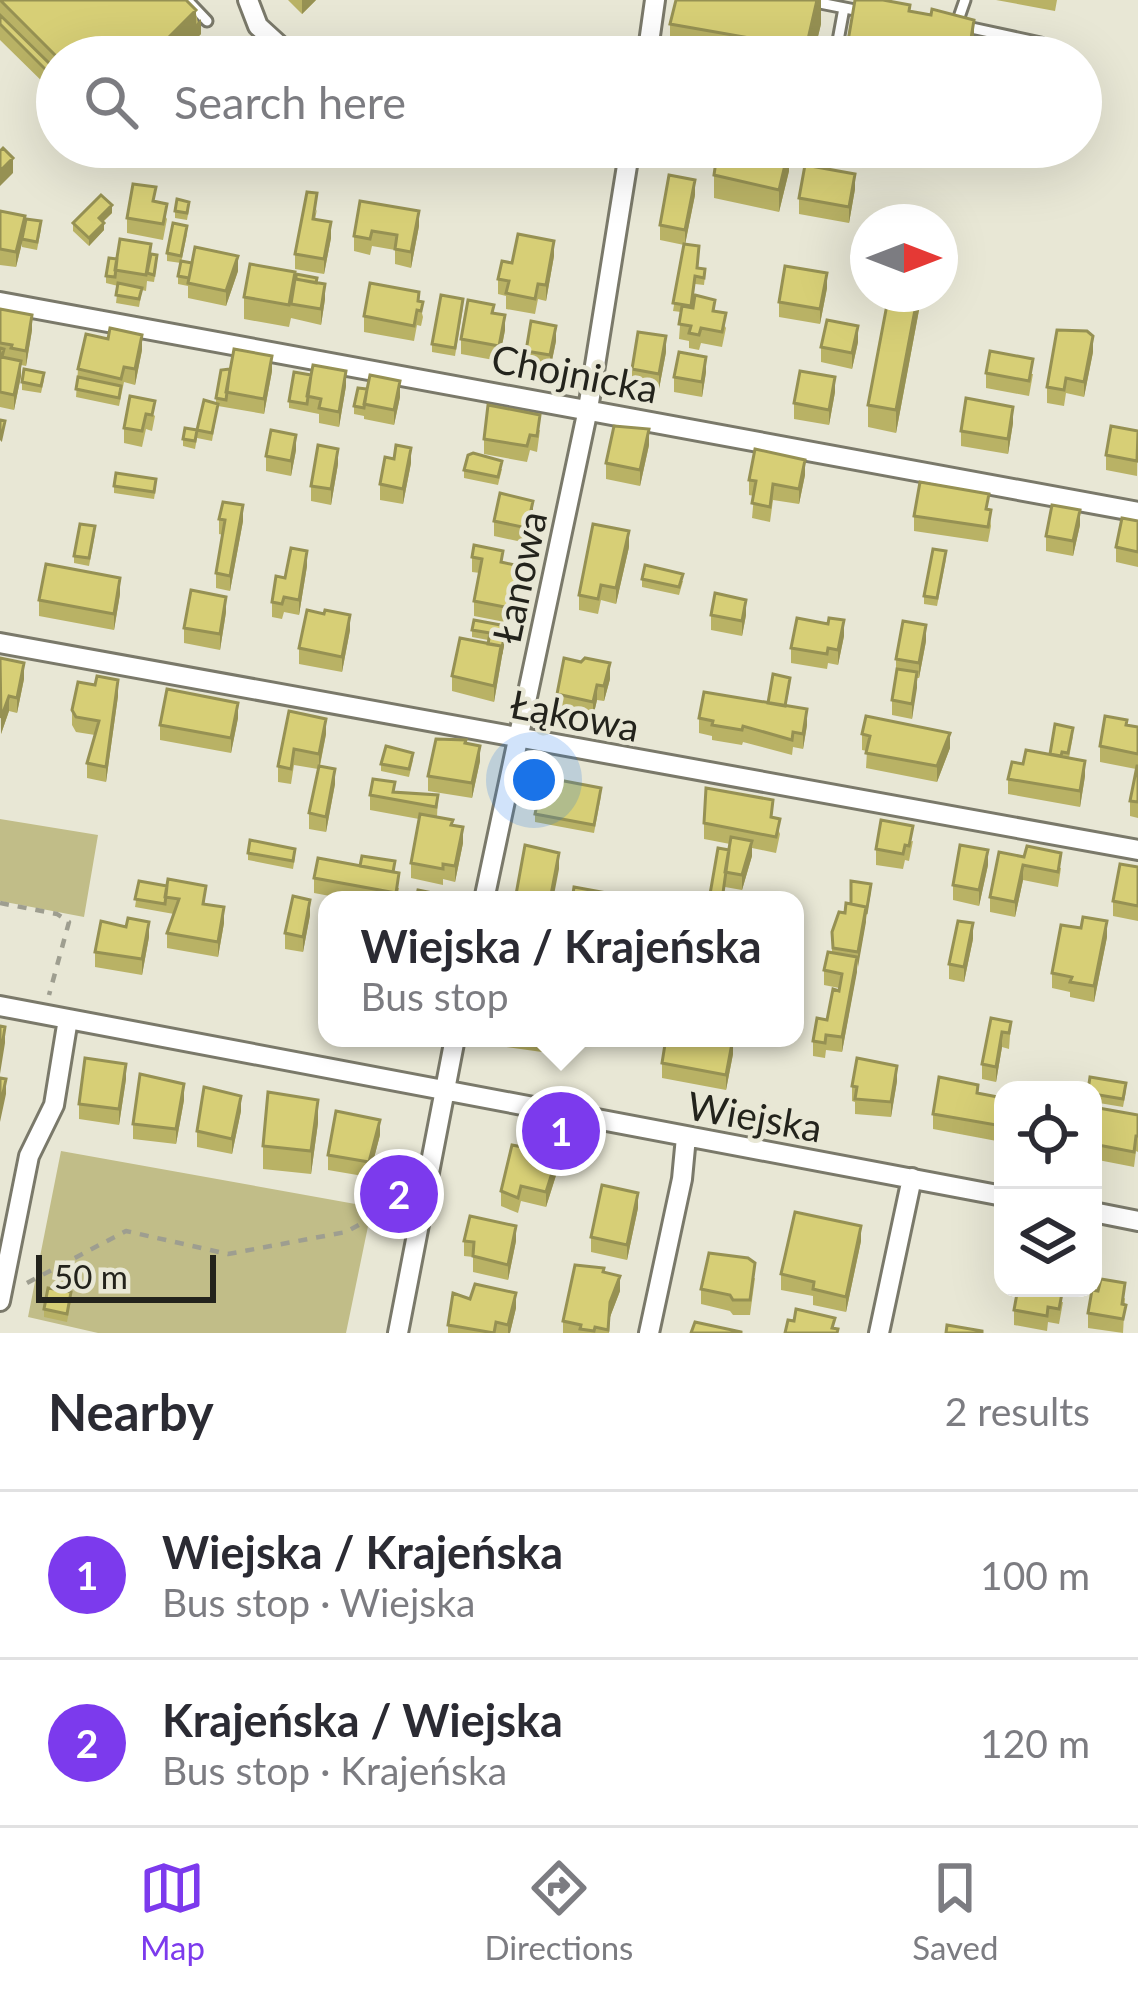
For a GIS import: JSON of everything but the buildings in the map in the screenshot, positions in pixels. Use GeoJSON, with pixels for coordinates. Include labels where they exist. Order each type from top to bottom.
{"type":"FeatureCollection","features":[{"type":"Feature","properties":{"kind":"street"},"geometry":{"type":"LineString","coordinates":[[248,0],[258,26],[269,36]]}},
{"type":"Feature","properties":{"kind":"street"},"geometry":{"type":"LineString","coordinates":[[650,36],[655,0]]}},
{"type":"Feature","properties":{"kind":"street","name":"Łanowa"},"geometry":{"type":"LineString","coordinates":[[486,891],[588,409],[627,168]]}},
{"type":"Feature","properties":{"kind":"street","name":"Chojnicka"},"geometry":{"type":"LineString","coordinates":[[0,302],[1138,512]]}},
{"type":"Feature","properties":{"kind":"street","name":"Łąkowa"},"geometry":{"type":"LineString","coordinates":[[0,643],[1138,850]]}},
{"type":"Feature","properties":{"kind":"street","name":"Wiejska"},"geometry":{"type":"LineString","coordinates":[[0,1006],[994,1194]]}},
{"type":"Feature","properties":{"kind":"street"},"geometry":{"type":"LineString","coordinates":[[0,1299],[29,1156],[54,1105],[68,1019]]}},
{"type":"Feature","properties":{"kind":"street"},"geometry":{"type":"LineString","coordinates":[[398,1333],[453,1047]]}},
{"type":"Feature","properties":{"kind":"street"},"geometry":{"type":"LineString","coordinates":[[650,1333],[682,1179],[686,1137]]}},
{"type":"Feature","properties":{"kind":"street"},"geometry":{"type":"LineString","coordinates":[[879,1333],[912,1178]]}},
{"type":"Feature","properties":{"kind":"street"},"geometry":{"type":"LineString","coordinates":[[1102,1214],[1138,1221]]}},
{"type":"Feature","properties":{"kind":"lane"},"geometry":{"type":"LineString","coordinates":[[187,0],[207,21]]}},
{"type":"Feature","properties":{"kind":"lane"},"geometry":{"type":"LineString","coordinates":[[805,0],[886,16]]}},
{"type":"Feature","properties":{"kind":"lane"},"geometry":{"type":"LineString","coordinates":[[965,0],[952,26],[1004,36]]}},
{"type":"Feature","properties":{"kind":"lane"},"geometry":{"type":"LineString","coordinates":[[839,36],[844,8]]}},
{"type":"Feature","properties":{"kind":"path"},"geometry":{"type":"LineString","coordinates":[[0,903],[57,914],[69,922],[47,1000]]}},
{"type":"Feature","properties":{"kind":"path"},"geometry":{"type":"LineString","coordinates":[[0,1299],[126,1231],[228,1254],[346,1232],[393,1206]]}},
{"type":"Feature","properties":{"kind":"shaded area"},"geometry":{"type":"Polygon","coordinates":[[[0,819],[98,835],[84,917],[0,901],[0,819]]]}},
{"type":"Feature","properties":{"kind":"shaded area"},"geometry":{"type":"Polygon","coordinates":[[[61,1151],[372,1207],[346,1333],[98,1333],[28,1317],[61,1151]]]}},
{"type":"Feature","properties":{"kind":"place","name":"Wiejska / Krajeńska"},"geometry":{"type":"Point","coordinates":[561,1131]}},
{"type":"Feature","properties":{"kind":"place","name":"Krajeńska / Wiejska"},"geometry":{"type":"Point","coordinates":[399,1194]}}]}
